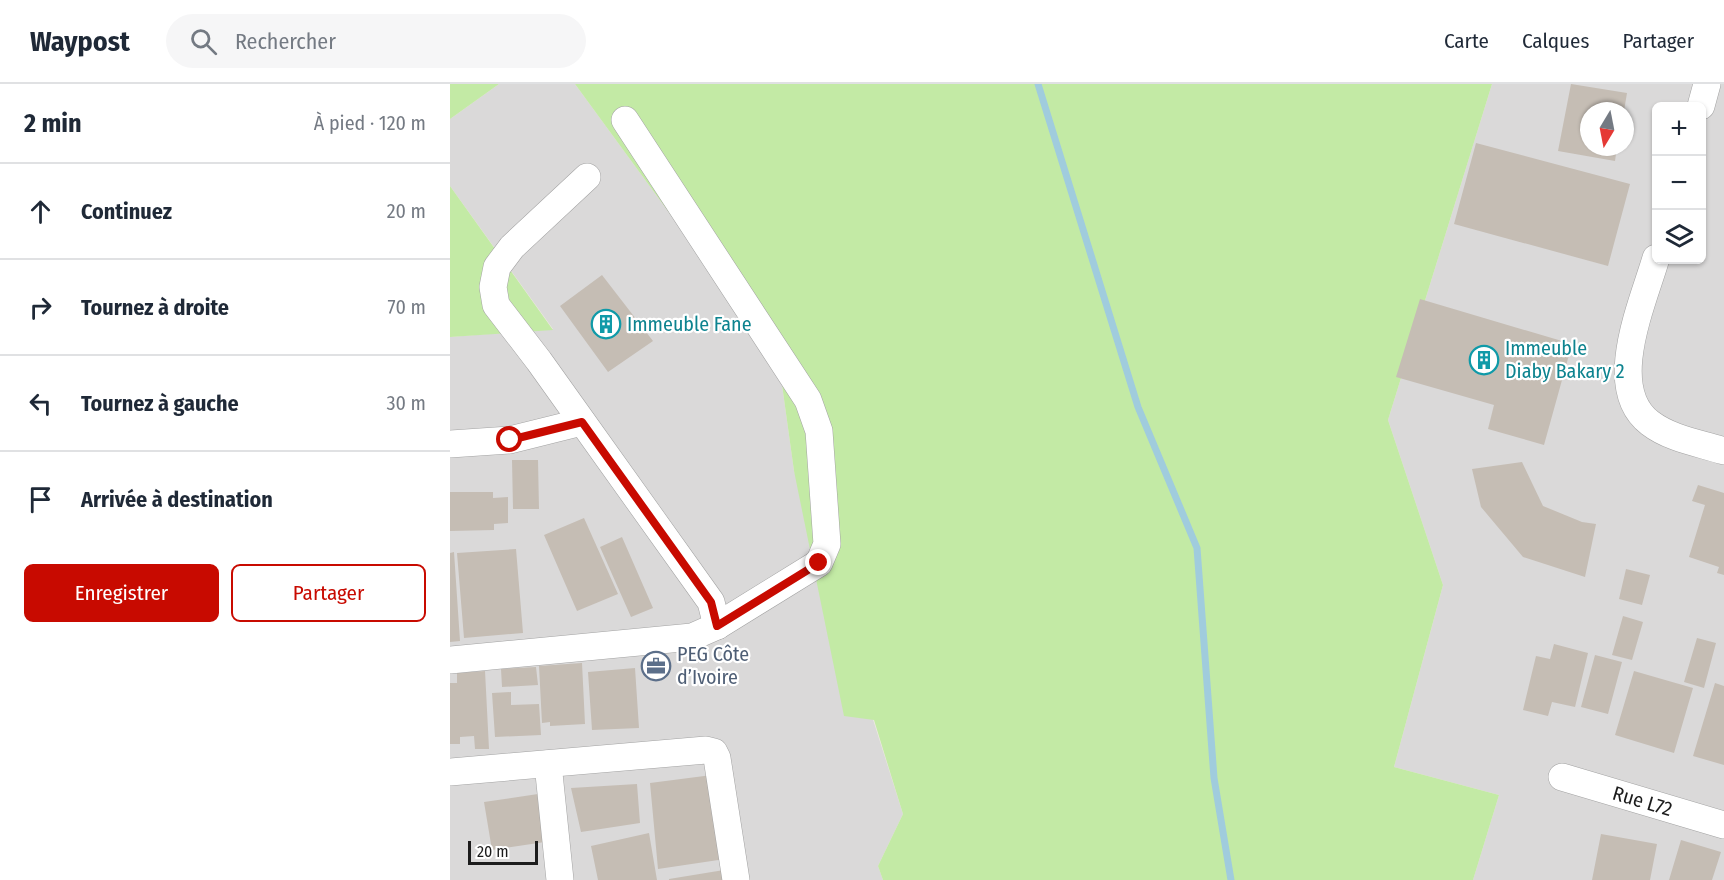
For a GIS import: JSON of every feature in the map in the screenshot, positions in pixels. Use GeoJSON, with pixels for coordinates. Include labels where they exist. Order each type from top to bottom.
{"type":"FeatureCollection","features":[{"type":"Feature","properties":{"kind":"street"},"geometry":{"type":"LineString","coordinates":[[1702,102],[1707,84]]}},
{"type":"Feature","properties":{"kind":"street"},"geometry":{"type":"LineString","coordinates":[[450,660],[692,637],[717,626],[819,563],[824,556],[827,544],[819,431],[808,400],[625,120]]}},
{"type":"Feature","properties":{"kind":"street"},"geometry":{"type":"LineString","coordinates":[[587,177],[512,247],[497,267],[493,287],[496,305],[711,602],[717,626]]}},
{"type":"Feature","properties":{"kind":"street"},"geometry":{"type":"LineString","coordinates":[[1654,264],[1631,343],[1627,380],[1632,403],[1649,422],[1669,434],[1724,451]]}},
{"type":"Feature","properties":{"kind":"street"},"geometry":{"type":"LineString","coordinates":[[450,444],[510,440],[582,422]]}},
{"type":"Feature","properties":{"kind":"street"},"geometry":{"type":"LineString","coordinates":[[450,772],[706,750],[714,752],[717,758],[736,880]]}},
{"type":"Feature","properties":{"kind":"street"},"geometry":{"type":"LineString","coordinates":[[548,764],[560,880]]}},
{"type":"Feature","properties":{"kind":"street","name":"Rue L72"},"geometry":{"type":"LineString","coordinates":[[1562,777],[1724,825]]}},
{"type":"Feature","properties":{"kind":"shaded area"},"geometry":{"type":"Polygon","coordinates":[[[499,84],[575,84],[779,363],[794,471],[903,814],[878,866],[883,880],[450,880],[450,337],[553,329],[450,186],[450,119],[499,84]]]}},
{"type":"Feature","properties":{"kind":"shaded area"},"geometry":{"type":"Polygon","coordinates":[[[1492,84],[1724,84],[1724,880],[1473,880],[1499,795],[1394,767],[1443,585],[1388,420],[1492,84]]]}},
{"type":"Feature","properties":{"kind":"green space"},"geometry":{"type":"Polygon","coordinates":[[[450,84],[499,84],[450,119],[450,84]]]}},
{"type":"Feature","properties":{"kind":"green space"},"geometry":{"type":"Polygon","coordinates":[[[575,84],[1492,84],[1388,420],[1443,585],[1394,767],[1499,795],[1473,880],[883,880],[878,866],[903,814],[874,720],[844,716],[794,471],[779,363],[575,84]]]}},
{"type":"Feature","properties":{"kind":"green space"},"geometry":{"type":"Polygon","coordinates":[[[450,186],[553,330],[450,337],[450,186]]]}},
{"type":"Feature","properties":{"kind":"building"},"geometry":{"type":"Polygon","coordinates":[[[1571,84],[1627,93],[1626,102],[1580,102],[1580,155],[1558,151],[1571,84]]]}},
{"type":"Feature","properties":{"kind":"building"},"geometry":{"type":"Polygon","coordinates":[[[1476,143],[1630,184],[1608,266],[1454,224],[1476,143]]]}},
{"type":"Feature","properties":{"kind":"building"},"geometry":{"type":"Polygon","coordinates":[[[1586,156],[1616,156],[1615,161],[1586,156]]]}},
{"type":"Feature","properties":{"kind":"building","name":"Immeuble Fane"},"geometry":{"type":"Polygon","coordinates":[[[602,275],[653,341],[608,372],[560,306],[602,275]]]}},
{"type":"Feature","properties":{"kind":"building","name":"Immeuble Diaby Bakary 2"},"geometry":{"type":"Polygon","coordinates":[[[1420,299],[1572,344],[1544,445],[1488,429],[1494,405],[1396,377],[1420,299]]]}},
{"type":"Feature","properties":{"kind":"building"},"geometry":{"type":"Polygon","coordinates":[[[512,460],[538,460],[539,509],[513,509],[512,460]]]}},
{"type":"Feature","properties":{"kind":"building"},"geometry":{"type":"Polygon","coordinates":[[[1522,462],[1543,506],[1582,522],[1596,524],[1585,577],[1523,557],[1481,507],[1472,469],[1522,462]]]}},
{"type":"Feature","properties":{"kind":"building"},"geometry":{"type":"Polygon","coordinates":[[[1698,485],[1724,493],[1724,575],[1717,573],[1719,567],[1689,557],[1705,505],[1692,501],[1698,485]]]}},
{"type":"Feature","properties":{"kind":"building"},"geometry":{"type":"Polygon","coordinates":[[[450,492],[493,492],[493,498],[508,497],[508,523],[494,524],[494,530],[450,531],[450,492]]]}},
{"type":"Feature","properties":{"kind":"building"},"geometry":{"type":"Polygon","coordinates":[[[584,518],[618,594],[577,611],[544,535],[584,518]]]}},
{"type":"Feature","properties":{"kind":"building"},"geometry":{"type":"Polygon","coordinates":[[[622,537],[653,608],[631,617],[600,547],[622,537]]]}},
{"type":"Feature","properties":{"kind":"building"},"geometry":{"type":"Polygon","coordinates":[[[516,549],[523,633],[464,638],[457,553],[516,549]]]}},
{"type":"Feature","properties":{"kind":"building"},"geometry":{"type":"Polygon","coordinates":[[[454,552],[460,641],[450,642],[450,553],[454,552]]]}},
{"type":"Feature","properties":{"kind":"building"},"geometry":{"type":"Polygon","coordinates":[[[1626,569],[1650,575],[1642,605],[1619,599],[1626,569]]]}},
{"type":"Feature","properties":{"kind":"building"},"geometry":{"type":"Polygon","coordinates":[[[1623,616],[1643,622],[1632,660],[1612,655],[1623,616]]]}},
{"type":"Feature","properties":{"kind":"building"},"geometry":{"type":"Polygon","coordinates":[[[1697,638],[1716,643],[1704,688],[1684,682],[1697,638]]]}},
{"type":"Feature","properties":{"kind":"building"},"geometry":{"type":"Polygon","coordinates":[[[1554,644],[1588,653],[1575,707],[1552,702],[1548,716],[1523,710],[1536,656],[1550,659],[1554,644]]]}},
{"type":"Feature","properties":{"kind":"building"},"geometry":{"type":"Polygon","coordinates":[[[1595,655],[1622,662],[1608,714],[1581,707],[1595,655]]]}},
{"type":"Feature","properties":{"kind":"building"},"geometry":{"type":"Polygon","coordinates":[[[582,663],[585,724],[550,726],[550,722],[542,723],[539,666],[582,663]]]}},
{"type":"Feature","properties":{"kind":"building"},"geometry":{"type":"Polygon","coordinates":[[[536,667],[538,685],[502,687],[501,669],[536,667]]]}},
{"type":"Feature","properties":{"kind":"building"},"geometry":{"type":"Polygon","coordinates":[[[635,668],[639,728],[592,730],[588,672],[635,668]]]}},
{"type":"Feature","properties":{"kind":"building"},"geometry":{"type":"Polygon","coordinates":[[[485,671],[489,749],[475,749],[474,736],[460,737],[460,744],[450,744],[450,683],[457,683],[457,673],[485,671]]]}},
{"type":"Feature","properties":{"kind":"building"},"geometry":{"type":"Polygon","coordinates":[[[1634,671],[1693,688],[1674,753],[1615,735],[1634,671]]]}},
{"type":"Feature","properties":{"kind":"building"},"geometry":{"type":"Polygon","coordinates":[[[1715,683],[1724,686],[1724,765],[1693,756],[1715,683]]]}},
{"type":"Feature","properties":{"kind":"building"},"geometry":{"type":"Polygon","coordinates":[[[511,692],[511,705],[539,704],[541,735],[495,737],[492,693],[511,692]]]}},
{"type":"Feature","properties":{"kind":"building"},"geometry":{"type":"Polygon","coordinates":[[[712,775],[725,859],[658,869],[650,783],[712,775]]]}},
{"type":"Feature","properties":{"kind":"building"},"geometry":{"type":"Polygon","coordinates":[[[637,784],[640,823],[581,832],[571,788],[637,784]]]}},
{"type":"Feature","properties":{"kind":"building"},"geometry":{"type":"Polygon","coordinates":[[[538,794],[545,842],[492,850],[484,802],[538,794]]]}},
{"type":"Feature","properties":{"kind":"building"},"geometry":{"type":"Polygon","coordinates":[[[649,833],[657,880],[598,880],[591,846],[649,833]]]}},
{"type":"Feature","properties":{"kind":"building"},"geometry":{"type":"Polygon","coordinates":[[[1601,834],[1657,844],[1650,880],[1592,880],[1601,834]]]}},
{"type":"Feature","properties":{"kind":"building"},"geometry":{"type":"Polygon","coordinates":[[[1681,840],[1721,852],[1712,880],[1669,880],[1681,840]]]}},
{"type":"Feature","properties":{"kind":"building"},"geometry":{"type":"Polygon","coordinates":[[[724,870],[725,880],[669,880],[669,879],[724,870]]]}},
{"type":"Feature","properties":{"kind":"waterway"},"geometry":{"type":"LineString","coordinates":[[1038,84],[1138,407],[1197,548],[1214,778],[1231,880]]}},
{"type":"Feature","properties":{"kind":"place","name":"Immeuble Fane"},"geometry":{"type":"Point","coordinates":[606,324]}},
{"type":"Feature","properties":{"kind":"place","name":"Immeuble Diaby Bakary 2"},"geometry":{"type":"Point","coordinates":[1484,360]}},
{"type":"Feature","properties":{"kind":"place","name":"PEG Côte d’Ivoire"},"geometry":{"type":"Point","coordinates":[656,666]}},
{"type":"Feature","properties":{"kind":"route"},"geometry":{"type":"LineString","coordinates":[[510,440],[582,422],[711,602],[717,626],[819,563]]}}]}
